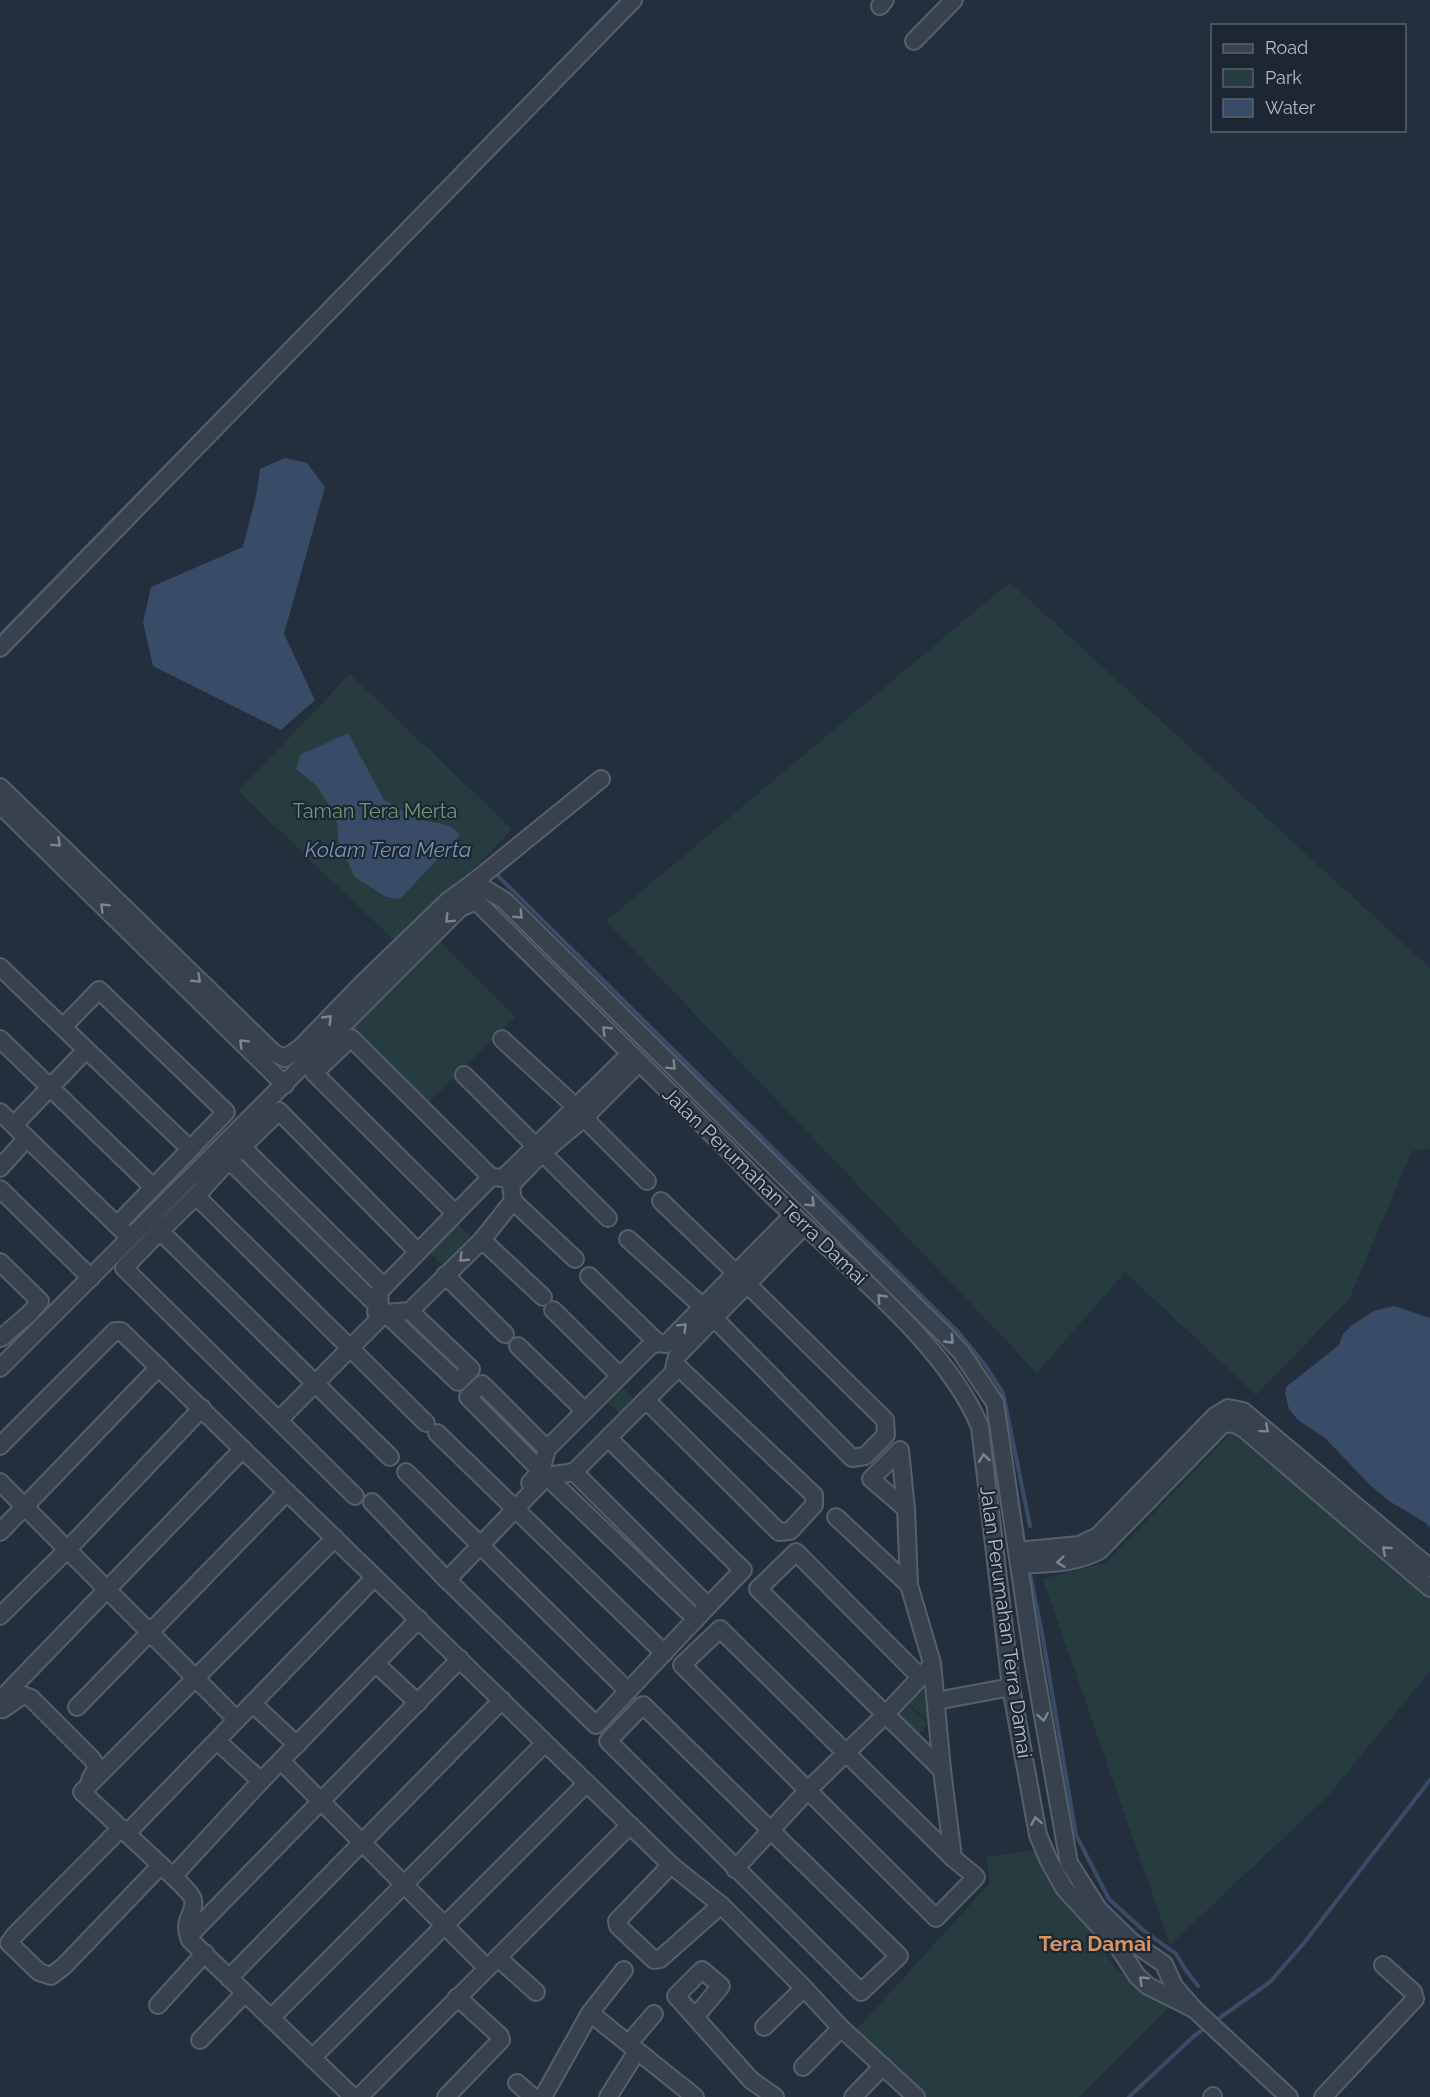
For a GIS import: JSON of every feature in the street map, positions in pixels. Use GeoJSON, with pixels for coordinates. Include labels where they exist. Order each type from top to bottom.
{"type":"FeatureCollection","features":[{"type":"Feature","properties":{"kind":"street"},"geometry":{"type":"LineString","coordinates":[[914,41],[954,0]]}},
{"type":"Feature","properties":{"kind":"street"},"geometry":{"type":"LineString","coordinates":[[0,648],[631,1]]}},
{"type":"Feature","properties":{"kind":"street"},"geometry":{"type":"LineString","coordinates":[[285,1058],[300,1048],[362,984],[455,895],[601,779]]}},
{"type":"Feature","properties":{"kind":"street"},"geometry":{"type":"LineString","coordinates":[[0,787],[274,1053],[285,1058]]}},
{"type":"Feature","properties":{"kind":"street"},"geometry":{"type":"LineString","coordinates":[[0,805],[285,1084]]}},
{"type":"Feature","properties":{"kind":"street"},"geometry":{"type":"LineString","coordinates":[[0,1368],[460,908],[476,901],[474,882]]}},
{"type":"Feature","properties":{"kind":"street","name":"Jalan Perumahan Terra Damai"},"geometry":{"type":"LineString","coordinates":[[474,882],[505,901],[961,1352],[995,1403],[1033,1659],[1069,1863],[1099,1910],[1132,1942],[1164,1965],[1174,1986],[1194,2009]]}},
{"type":"Feature","properties":{"kind":"street","name":"Jalan Perumahan Terra Damai"},"geometry":{"type":"LineString","coordinates":[[476,901],[798,1220],[874,1291],[913,1331],[955,1380],[972,1407],[980,1427],[1011,1687],[1038,1835],[1064,1888],[1119,1948],[1137,1976],[1148,1986],[1194,2009]]}},
{"type":"Feature","properties":{"kind":"street"},"geometry":{"type":"LineString","coordinates":[[0,967],[190,1149]]}},
{"type":"Feature","properties":{"kind":"street"},"geometry":{"type":"LineString","coordinates":[[63,1027],[99,990],[226,1112],[117,1225]]}},
{"type":"Feature","properties":{"kind":"street"},"geometry":{"type":"LineString","coordinates":[[455,1213],[314,1073],[351,1038],[504,1185],[575,1259]]}},
{"type":"Feature","properties":{"kind":"street"},"geometry":{"type":"LineString","coordinates":[[0,1039],[153,1187]]}},
{"type":"Feature","properties":{"kind":"street"},"geometry":{"type":"LineString","coordinates":[[502,1039],[647,1180]]}},
{"type":"Feature","properties":{"kind":"street"},"geometry":{"type":"LineString","coordinates":[[14,1125],[87,1050]]}},
{"type":"Feature","properties":{"kind":"street"},"geometry":{"type":"LineString","coordinates":[[285,1058],[287,1072],[285,1084]]}},
{"type":"Feature","properties":{"kind":"street"},"geometry":{"type":"LineString","coordinates":[[383,1311],[379,1292],[455,1213],[504,1185],[538,1149],[580,1113],[634,1058]]}},
{"type":"Feature","properties":{"kind":"street"},"geometry":{"type":"LineString","coordinates":[[464,1075],[608,1218]]}},
{"type":"Feature","properties":{"kind":"street"},"geometry":{"type":"LineString","coordinates":[[355,1496],[124,1268],[279,1111],[418,1252]]}},
{"type":"Feature","properties":{"kind":"street"},"geometry":{"type":"LineString","coordinates":[[0,1112],[131,1239]]}},
{"type":"Feature","properties":{"kind":"street"},"geometry":{"type":"LineString","coordinates":[[0,1168],[27,1138]]}},
{"type":"Feature","properties":{"kind":"street"},"geometry":{"type":"LineString","coordinates":[[243,1148],[384,1287]]}},
{"type":"Feature","properties":{"kind":"street"},"geometry":{"type":"LineString","coordinates":[[229,1160],[383,1311],[458,1382],[471,1369],[410,1311],[383,1311],[277,1417]]}},
{"type":"Feature","properties":{"kind":"street"},"geometry":{"type":"LineString","coordinates":[[410,1311],[483,1240],[504,1185]]}},
{"type":"Feature","properties":{"kind":"street"},"geometry":{"type":"LineString","coordinates":[[0,1189],[91,1278]]}},
{"type":"Feature","properties":{"kind":"street"},"geometry":{"type":"LineString","coordinates":[[196,1196],[347,1346],[664,1653]]}},
{"type":"Feature","properties":{"kind":"street"},"geometry":{"type":"LineString","coordinates":[[628,1239],[709,1312],[852,1458],[865,1456],[886,1435],[885,1420],[661,1201]]}},
{"type":"Feature","properties":{"kind":"street"},"geometry":{"type":"LineString","coordinates":[[669,1352],[798,1220]]}},
{"type":"Feature","properties":{"kind":"street"},"geometry":{"type":"LineString","coordinates":[[160,1231],[390,1457]]}},
{"type":"Feature","properties":{"kind":"street"},"geometry":{"type":"LineString","coordinates":[[483,1240],[620,1376]]}},
{"type":"Feature","properties":{"kind":"street"},"geometry":{"type":"LineString","coordinates":[[0,1262],[40,1301],[29,1314],[0,1337]]}},
{"type":"Feature","properties":{"kind":"street"},"geometry":{"type":"LineString","coordinates":[[445,1275],[505,1334]]}},
{"type":"Feature","properties":{"kind":"street"},"geometry":{"type":"LineString","coordinates":[[589,1276],[814,1495],[814,1505],[790,1531],[779,1532],[646,1400]]}},
{"type":"Feature","properties":{"kind":"street"},"geometry":{"type":"LineString","coordinates":[[0,1446],[116,1330],[121,1331],[671,1865],[721,1905],[761,1954],[804,1988],[841,2028],[916,2097]]}},
{"type":"Feature","properties":{"kind":"street"},"geometry":{"type":"LineString","coordinates":[[518,1346],[585,1411]]}},
{"type":"Feature","properties":{"kind":"street"},"geometry":{"type":"LineString","coordinates":[[445,1578],[544,1474],[548,1449],[585,1411],[650,1346],[669,1352]]}},
{"type":"Feature","properties":{"kind":"street"},"geometry":{"type":"LineString","coordinates":[[544,1474],[574,1472],[673,1373],[669,1352]]}},
{"type":"Feature","properties":{"kind":"street"},"geometry":{"type":"LineString","coordinates":[[0,1532],[159,1367]]}},
{"type":"Feature","properties":{"kind":"street"},"geometry":{"type":"LineString","coordinates":[[548,1449],[482,1384],[468,1397],[544,1474],[696,1619]]}},
{"type":"Feature","properties":{"kind":"street"},"geometry":{"type":"LineString","coordinates":[[0,1616],[68,1549],[202,1408]]}},
{"type":"Feature","properties":{"kind":"street"},"geometry":{"type":"LineString","coordinates":[[1018,1558],[1079,1545],[1098,1536],[1215,1416],[1228,1408],[1243,1411],[1430,1568]]}},
{"type":"Feature","properties":{"kind":"street"},"geometry":{"type":"LineString","coordinates":[[1018,1558],[1063,1563],[1085,1558],[1099,1551],[1222,1425],[1233,1423],[1244,1429],[1430,1588]]}},
{"type":"Feature","properties":{"kind":"street"},"geometry":{"type":"LineString","coordinates":[[372,1502],[445,1578],[596,1725],[743,1570],[608,1437]]}},
{"type":"Feature","properties":{"kind":"street"},"geometry":{"type":"LineString","coordinates":[[1,1707],[108,1589],[243,1449]]}},
{"type":"Feature","properties":{"kind":"street"},"geometry":{"type":"LineString","coordinates":[[406,1472],[628,1691]]}},
{"type":"Feature","properties":{"kind":"street"},"geometry":{"type":"LineString","coordinates":[[574,1472],[708,1606]]}},
{"type":"Feature","properties":{"kind":"street"},"geometry":{"type":"LineString","coordinates":[[0,1482],[237,1720]]}},
{"type":"Feature","properties":{"kind":"street"},"geometry":{"type":"LineString","coordinates":[[77,1707],[288,1492]]}},
{"type":"Feature","properties":{"kind":"street"},"geometry":{"type":"LineString","coordinates":[[906,1509],[909,1585],[932,1663],[953,1858]]}},
{"type":"Feature","properties":{"kind":"street"},"geometry":{"type":"LineString","coordinates":[[836,1517],[909,1585]]}},
{"type":"Feature","properties":{"kind":"street"},"geometry":{"type":"LineString","coordinates":[[88,1783],[335,1538]]}},
{"type":"Feature","properties":{"kind":"street"},"geometry":{"type":"LineString","coordinates":[[921,1678],[796,1552],[758,1589],[942,1770]]}},
{"type":"Feature","properties":{"kind":"street"},"geometry":{"type":"LineString","coordinates":[[161,1865],[64,1966],[51,1976],[39,1972],[9,1943],[217,1741],[374,1578]]}},
{"type":"Feature","properties":{"kind":"street"},"geometry":{"type":"LineString","coordinates":[[178,1871],[261,1781],[419,1619]]}},
{"type":"Feature","properties":{"kind":"street"},"geometry":{"type":"LineString","coordinates":[[720,1629],[846,1753],[953,1858],[976,1877],[936,1918],[682,1665],[720,1629]]}},
{"type":"Feature","properties":{"kind":"street"},"geometry":{"type":"LineString","coordinates":[[190,1940],[192,1930],[322,1802],[460,1659]]}},
{"type":"Feature","properties":{"kind":"street"},"geometry":{"type":"LineString","coordinates":[[735,1869],[808,1790],[921,1678],[932,1663]]}},
{"type":"Feature","properties":{"kind":"street"},"geometry":{"type":"LineString","coordinates":[[376,1664],[418,1703]]}},
{"type":"Feature","properties":{"kind":"street"},"geometry":{"type":"LineString","coordinates":[[936,1701],[1011,1687]]}},
{"type":"Feature","properties":{"kind":"street"},"geometry":{"type":"LineString","coordinates":[[1,1707],[23,1695],[31,1698],[92,1759],[97,1767],[82,1792],[126,1828],[192,1898],[194,1903],[186,1923],[190,1940],[353,2096],[493,1963],[630,1825]]}},
{"type":"Feature","properties":{"kind":"street"},"geometry":{"type":"LineString","coordinates":[[229,1978],[502,1700]]}},
{"type":"Feature","properties":{"kind":"street"},"geometry":{"type":"LineString","coordinates":[[253,1704],[297,1745]]}},
{"type":"Feature","properties":{"kind":"street"},"geometry":{"type":"LineString","coordinates":[[643,1705],[771,1829],[899,1956],[861,1992],[608,1741],[643,1705]]}},
{"type":"Feature","properties":{"kind":"street"},"geometry":{"type":"LineString","coordinates":[[217,1741],[261,1781]]}},
{"type":"Feature","properties":{"kind":"street"},"geometry":{"type":"LineString","coordinates":[[271,2018],[546,1743]]}},
{"type":"Feature","properties":{"kind":"street"},"geometry":{"type":"LineString","coordinates":[[281,1761],[446,1925],[493,1963],[536,1992]]}},
{"type":"Feature","properties":{"kind":"street"},"geometry":{"type":"LineString","coordinates":[[312,2058],[587,1783]]}},
{"type":"Feature","properties":{"kind":"street"},"geometry":{"type":"LineString","coordinates":[[671,1865],[617,1921],[618,1926],[654,1960],[660,1959],[721,1905]]}},
{"type":"Feature","properties":{"kind":"street"},"geometry":{"type":"LineString","coordinates":[[158,2005],[205,1953]]}},
{"type":"Feature","properties":{"kind":"street"},"geometry":{"type":"LineString","coordinates":[[1323,2097],[1415,1999],[1413,1992],[1383,1965]]}},
{"type":"Feature","properties":{"kind":"street"},"geometry":{"type":"LineString","coordinates":[[543,2097],[590,2013],[624,1970]]}},
{"type":"Feature","properties":{"kind":"street"},"geometry":{"type":"LineString","coordinates":[[764,2027],[804,1988]]}},
{"type":"Feature","properties":{"kind":"street"},"geometry":{"type":"LineString","coordinates":[[200,2040],[245,1993]]}},
{"type":"Feature","properties":{"kind":"street"},"geometry":{"type":"LineString","coordinates":[[449,2096],[501,2040],[500,2036],[457,1997]]}},
{"type":"Feature","properties":{"kind":"street"},"geometry":{"type":"LineString","coordinates":[[1194,2009],[1289,2097]]}},
{"type":"Feature","properties":{"kind":"street"},"geometry":{"type":"LineString","coordinates":[[590,2013],[633,2047],[684,2094]]}},
{"type":"Feature","properties":{"kind":"street"},"geometry":{"type":"LineString","coordinates":[[608,2097],[633,2047],[654,2014]]}},
{"type":"Feature","properties":{"kind":"street"},"geometry":{"type":"LineString","coordinates":[[695,2017],[751,2080],[776,2097]]}},
{"type":"Feature","properties":{"kind":"street"},"geometry":{"type":"LineString","coordinates":[[803,2067],[841,2028]]}},
{"type":"Feature","properties":{"kind":"street"},"geometry":{"type":"LineString","coordinates":[[853,2097],[883,2066]]}},
{"type":"Feature","properties":{"kind":"street"},"geometry":{"type":"LineString","coordinates":[[518,2083],[533,2097]]}},
{"type":"Feature","properties":{"kind":"green space"},"geometry":{"type":"Polygon","coordinates":[[[1010,582],[1430,968],[1430,1149],[1412,1151],[1349,1299],[1256,1395],[1125,1272],[1037,1373],[606,921],[1010,582]]]}},
{"type":"Feature","properties":{"kind":"green space","name":"Taman Tera Merta"},"geometry":{"type":"Polygon","coordinates":[[[350,674],[512,829],[400,946],[238,791],[350,674]]]}},
{"type":"Feature","properties":{"kind":"green space"},"geometry":{"type":"Polygon","coordinates":[[[439,940],[515,1017],[425,1106],[350,1030],[439,940]]]}},
{"type":"Feature","properties":{"kind":"green space"},"geometry":{"type":"Polygon","coordinates":[[[458,1224],[472,1237],[444,1267],[430,1253],[458,1224]]]}},
{"type":"Feature","properties":{"kind":"green space"},"geometry":{"type":"Polygon","coordinates":[[[623,1389],[634,1400],[620,1414],[608,1403],[623,1389]]]}},
{"type":"Feature","properties":{"kind":"green space"},"geometry":{"type":"Polygon","coordinates":[[[1232,1432],[1430,1598],[1430,1671],[1328,1796],[1170,1945],[1043,1579],[1107,1562],[1232,1432]]]}},
{"type":"Feature","properties":{"kind":"green space"},"geometry":{"type":"Polygon","coordinates":[[[926,1683],[934,1720],[928,1722],[906,1701],[926,1683]]]}},
{"type":"Feature","properties":{"kind":"green space"},"geometry":{"type":"Polygon","coordinates":[[[909,1706],[928,1724],[919,1734],[900,1715],[909,1706]]]}},
{"type":"Feature","properties":{"kind":"green space"},"geometry":{"type":"Polygon","coordinates":[[[1036,1850],[1117,1971],[1173,2003],[1079,2097],[926,2097],[856,2030],[990,1883],[986,1857],[1036,1850]]]}},
{"type":"Feature","properties":{"kind":"water"},"geometry":{"type":"Polygon","coordinates":[[[285,458],[307,463],[325,487],[284,634],[315,700],[281,730],[153,666],[143,622],[151,587],[243,547],[256,496],[260,469],[285,458]]]}},
{"type":"Feature","properties":{"kind":"water","name":"Kolam Tera Merta"},"geometry":{"type":"Polygon","coordinates":[[[348,733],[384,800],[419,820],[451,827],[460,835],[400,899],[386,897],[355,877],[339,845],[337,823],[332,810],[317,786],[296,769],[300,755],[348,733]]]}},
{"type":"Feature","properties":{"kind":"water"},"geometry":{"type":"Polygon","coordinates":[[[1394,1306],[1430,1318],[1430,1528],[1426,1523],[1389,1501],[1370,1485],[1325,1438],[1298,1420],[1289,1409],[1285,1393],[1286,1387],[1339,1345],[1343,1334],[1352,1325],[1374,1311],[1394,1306]]]}},
{"type":"Feature","properties":{"kind":"waterway"},"geometry":{"type":"LineString","coordinates":[[550,73],[621,0]]}},
{"type":"Feature","properties":{"kind":"waterway"},"geometry":{"type":"LineString","coordinates":[[0,635],[273,357]]}},
{"type":"Feature","properties":{"kind":"waterway"},"geometry":{"type":"LineString","coordinates":[[497,875],[959,1333],[985,1365],[1003,1393],[1030,1526]]}},
{"type":"Feature","properties":{"kind":"waterway"},"geometry":{"type":"LineString","coordinates":[[1029,1569],[1076,1835],[1109,1899],[1143,1930],[1176,1954],[1198,1986]]}},
{"type":"Feature","properties":{"kind":"waterway"},"geometry":{"type":"LineString","coordinates":[[1214,2022],[1270,1982],[1304,1943],[1430,1780]]}},
{"type":"Feature","properties":{"kind":"waterway"},"geometry":{"type":"LineString","coordinates":[[1129,2097],[1194,2036],[1208,2026]]}},
{"type":"Feature","properties":{"kind":"district","name":"Tera Damai"},"geometry":{"type":"Point","coordinates":[1095,1943]}}]}
